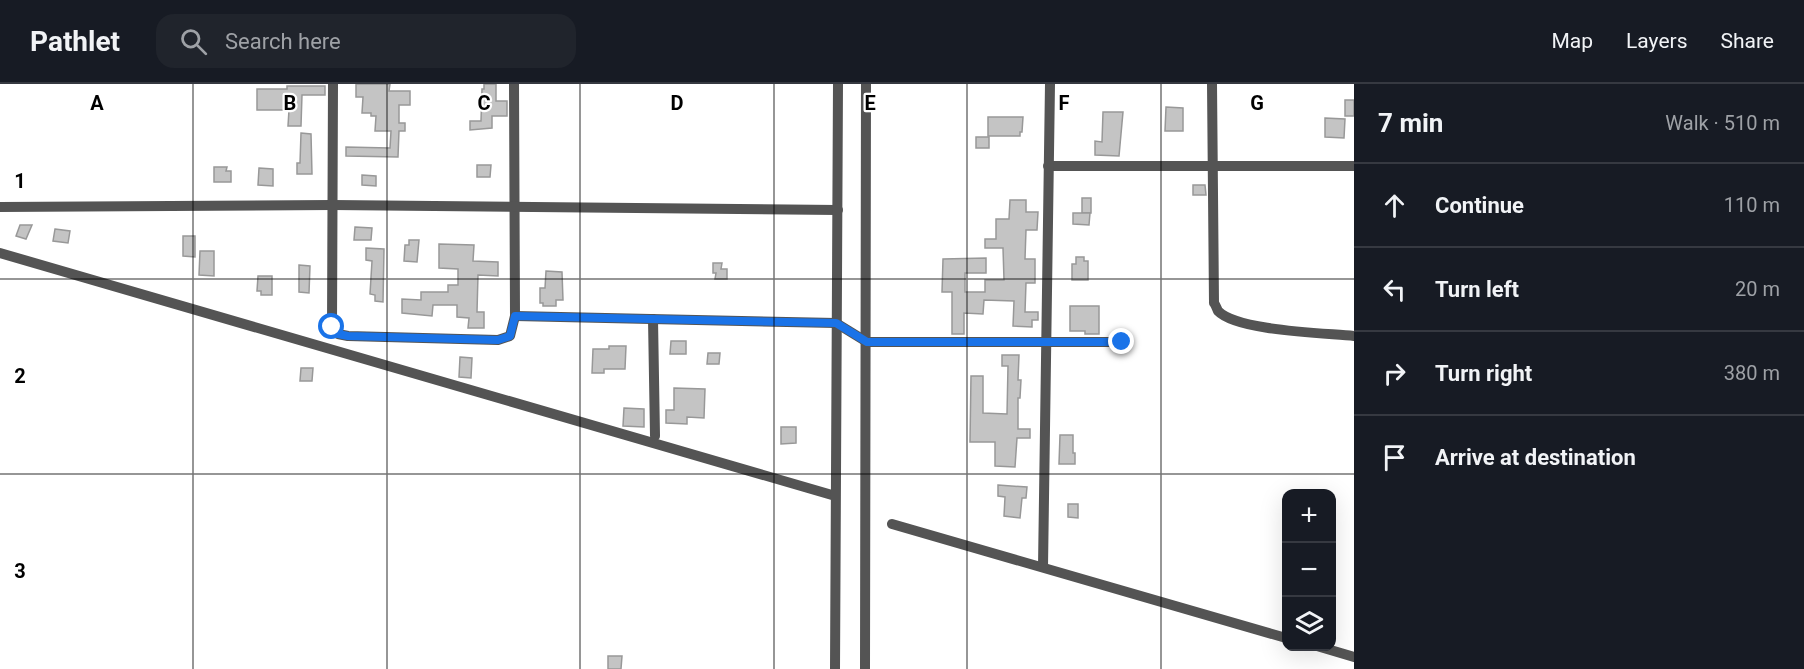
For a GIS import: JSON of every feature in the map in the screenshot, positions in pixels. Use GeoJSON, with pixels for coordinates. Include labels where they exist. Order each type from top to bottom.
{"type":"FeatureCollection","features":[{"type":"Feature","properties":{"kind":"street"},"geometry":{"type":"LineString","coordinates":[[333,84],[332,327],[338,334],[348,336],[498,340],[510,336],[515,316],[514,84]]}},
{"type":"Feature","properties":{"kind":"street"},"geometry":{"type":"LineString","coordinates":[[835,669],[838,84]]}},
{"type":"Feature","properties":{"kind":"street"},"geometry":{"type":"LineString","coordinates":[[865,669],[866,84]]}},
{"type":"Feature","properties":{"kind":"street"},"geometry":{"type":"LineString","coordinates":[[1043,567],[1050,84]]}},
{"type":"Feature","properties":{"kind":"street"},"geometry":{"type":"LineString","coordinates":[[1212,84],[1214,303],[1218,311],[1232,320],[1249,325],[1354,336]]}},
{"type":"Feature","properties":{"kind":"street"},"geometry":{"type":"LineString","coordinates":[[1048,166],[1354,166]]}},
{"type":"Feature","properties":{"kind":"street"},"geometry":{"type":"LineString","coordinates":[[0,207],[333,205],[838,210]]}},
{"type":"Feature","properties":{"kind":"street"},"geometry":{"type":"LineString","coordinates":[[0,253],[832,495]]}},
{"type":"Feature","properties":{"kind":"street"},"geometry":{"type":"LineString","coordinates":[[515,316],[837,324],[867,342],[1122,342]]}},
{"type":"Feature","properties":{"kind":"street"},"geometry":{"type":"LineString","coordinates":[[653,319],[655,436]]}},
{"type":"Feature","properties":{"kind":"street"},"geometry":{"type":"LineString","coordinates":[[892,524],[1282,637]]}},
{"type":"Feature","properties":{"kind":"street"},"geometry":{"type":"LineString","coordinates":[[1334,651],[1354,657]]}},
{"type":"Feature","properties":{"kind":"building"},"geometry":{"type":"Polygon","coordinates":[[[356,84],[390,84],[389,91],[410,91],[410,105],[399,105],[399,123],[405,123],[405,131],[399,131],[398,157],[346,156],[346,147],[390,148],[391,131],[375,131],[376,116],[371,116],[371,113],[362,113],[363,97],[356,97],[356,84]]]}},
{"type":"Feature","properties":{"kind":"building"},"geometry":{"type":"Polygon","coordinates":[[[484,84],[496,84],[496,101],[507,101],[507,116],[492,116],[492,128],[470,130],[470,121],[481,121],[484,84]]]}},
{"type":"Feature","properties":{"kind":"building"},"geometry":{"type":"Polygon","coordinates":[[[287,86],[325,86],[325,95],[302,95],[301,126],[288,126],[289,110],[257,110],[257,89],[287,89],[287,86]]]}},
{"type":"Feature","properties":{"kind":"building"},"geometry":{"type":"Polygon","coordinates":[[[1345,100],[1354,100],[1354,116],[1345,116],[1345,100]]]}},
{"type":"Feature","properties":{"kind":"building"},"geometry":{"type":"Polygon","coordinates":[[[1166,107],[1183,108],[1183,131],[1165,131],[1166,107]]]}},
{"type":"Feature","properties":{"kind":"building"},"geometry":{"type":"Polygon","coordinates":[[[1103,112],[1123,112],[1119,156],[1095,155],[1095,141],[1102,142],[1103,112]]]}},
{"type":"Feature","properties":{"kind":"building"},"geometry":{"type":"Polygon","coordinates":[[[988,117],[1023,117],[1020,136],[988,136],[988,117]]]}},
{"type":"Feature","properties":{"kind":"building"},"geometry":{"type":"Polygon","coordinates":[[[1325,118],[1345,119],[1344,138],[1325,137],[1325,118]]]}},
{"type":"Feature","properties":{"kind":"building"},"geometry":{"type":"Polygon","coordinates":[[[301,133],[311,134],[312,174],[297,174],[297,163],[300,163],[301,133]]]}},
{"type":"Feature","properties":{"kind":"building"},"geometry":{"type":"Polygon","coordinates":[[[976,137],[989,137],[989,148],[976,148],[976,137]]]}},
{"type":"Feature","properties":{"kind":"building"},"geometry":{"type":"Polygon","coordinates":[[[477,165],[491,165],[490,177],[477,177],[477,165]]]}},
{"type":"Feature","properties":{"kind":"building"},"geometry":{"type":"Polygon","coordinates":[[[214,167],[227,167],[226,171],[231,171],[231,182],[214,182],[214,167]]]}},
{"type":"Feature","properties":{"kind":"building"},"geometry":{"type":"Polygon","coordinates":[[[259,168],[273,169],[273,186],[258,185],[259,168]]]}},
{"type":"Feature","properties":{"kind":"building"},"geometry":{"type":"Polygon","coordinates":[[[362,175],[376,176],[376,186],[362,185],[362,175]]]}},
{"type":"Feature","properties":{"kind":"building"},"geometry":{"type":"Polygon","coordinates":[[[1193,185],[1205,185],[1206,195],[1193,195],[1193,185]]]}},
{"type":"Feature","properties":{"kind":"building"},"geometry":{"type":"Polygon","coordinates":[[[1082,198],[1091,198],[1091,213],[1082,213],[1082,198]]]}},
{"type":"Feature","properties":{"kind":"building"},"geometry":{"type":"Polygon","coordinates":[[[1010,200],[1026,200],[1026,212],[1038,212],[1037,230],[1026,230],[1025,259],[1035,259],[1035,283],[1026,283],[1025,312],[1038,312],[1038,320],[1032,320],[1032,327],[1013,326],[1014,301],[984,300],[983,314],[964,313],[964,334],[952,334],[952,292],[942,292],[943,259],[986,258],[986,273],[965,273],[965,292],[985,292],[985,280],[1004,280],[1003,248],[985,248],[985,239],[996,239],[996,219],[1009,219],[1010,200]]]}},
{"type":"Feature","properties":{"kind":"building"},"geometry":{"type":"Polygon","coordinates":[[[1073,213],[1090,213],[1089,225],[1073,224],[1073,213]]]}},
{"type":"Feature","properties":{"kind":"building"},"geometry":{"type":"Polygon","coordinates":[[[20,225],[32,225],[26,239],[16,236],[20,225]]]}},
{"type":"Feature","properties":{"kind":"building"},"geometry":{"type":"Polygon","coordinates":[[[355,227],[372,228],[371,240],[354,240],[355,227]]]}},
{"type":"Feature","properties":{"kind":"building"},"geometry":{"type":"Polygon","coordinates":[[[55,229],[70,231],[68,243],[53,241],[55,229]]]}},
{"type":"Feature","properties":{"kind":"building"},"geometry":{"type":"Polygon","coordinates":[[[183,236],[195,236],[195,257],[183,256],[183,236]]]}},
{"type":"Feature","properties":{"kind":"building"},"geometry":{"type":"Polygon","coordinates":[[[409,240],[419,240],[417,262],[404,261],[405,245],[409,245],[409,240]]]}},
{"type":"Feature","properties":{"kind":"building"},"geometry":{"type":"Polygon","coordinates":[[[439,244],[474,245],[473,261],[498,262],[498,276],[478,275],[477,312],[484,312],[484,328],[468,328],[469,318],[457,317],[457,305],[433,305],[432,316],[402,313],[402,299],[421,300],[421,292],[448,292],[448,285],[458,285],[458,269],[439,268],[439,244]]]}},
{"type":"Feature","properties":{"kind":"building"},"geometry":{"type":"Polygon","coordinates":[[[366,248],[384,249],[383,302],[375,301],[375,295],[370,294],[372,261],[366,260],[366,248]]]}},
{"type":"Feature","properties":{"kind":"building"},"geometry":{"type":"Polygon","coordinates":[[[200,251],[214,251],[214,276],[199,275],[200,251]]]}},
{"type":"Feature","properties":{"kind":"building"},"geometry":{"type":"Polygon","coordinates":[[[1076,257],[1084,257],[1084,261],[1088,261],[1088,280],[1072,280],[1072,264],[1076,264],[1076,257]]]}},
{"type":"Feature","properties":{"kind":"building"},"geometry":{"type":"Polygon","coordinates":[[[713,263],[722,263],[721,269],[727,269],[727,279],[715,279],[713,263]]]}},
{"type":"Feature","properties":{"kind":"building"},"geometry":{"type":"Polygon","coordinates":[[[299,265],[310,266],[309,293],[299,292],[299,265]]]}},
{"type":"Feature","properties":{"kind":"building"},"geometry":{"type":"Polygon","coordinates":[[[546,271],[562,272],[563,300],[556,300],[556,306],[543,306],[543,303],[540,303],[540,288],[545,288],[546,271]]]}},
{"type":"Feature","properties":{"kind":"building"},"geometry":{"type":"Polygon","coordinates":[[[258,276],[272,276],[272,295],[261,295],[261,291],[257,291],[258,276]]]}},
{"type":"Feature","properties":{"kind":"building"},"geometry":{"type":"Polygon","coordinates":[[[1070,306],[1099,306],[1099,334],[1070,331],[1070,306]]]}},
{"type":"Feature","properties":{"kind":"building"},"geometry":{"type":"Polygon","coordinates":[[[671,341],[686,341],[686,354],[670,354],[671,341]]]}},
{"type":"Feature","properties":{"kind":"building"},"geometry":{"type":"Polygon","coordinates":[[[609,346],[626,346],[625,369],[604,369],[604,373],[592,373],[593,349],[609,349],[609,346]]]}},
{"type":"Feature","properties":{"kind":"building"},"geometry":{"type":"Polygon","coordinates":[[[708,353],[720,353],[719,364],[707,364],[708,353]]]}},
{"type":"Feature","properties":{"kind":"building"},"geometry":{"type":"Polygon","coordinates":[[[1002,355],[1019,355],[1018,380],[1021,380],[1020,398],[1018,398],[1018,429],[1030,429],[1030,438],[1017,438],[1015,467],[995,466],[995,442],[970,442],[971,376],[983,376],[983,413],[1007,414],[1008,366],[1002,366],[1002,355]]]}},
{"type":"Feature","properties":{"kind":"building"},"geometry":{"type":"Polygon","coordinates":[[[460,357],[472,358],[471,378],[459,377],[460,357]]]}},
{"type":"Feature","properties":{"kind":"building"},"geometry":{"type":"Polygon","coordinates":[[[301,368],[313,368],[312,381],[300,381],[301,368]]]}},
{"type":"Feature","properties":{"kind":"building"},"geometry":{"type":"Polygon","coordinates":[[[674,388],[705,389],[704,418],[687,417],[687,424],[666,423],[666,410],[674,410],[674,388]]]}},
{"type":"Feature","properties":{"kind":"building"},"geometry":{"type":"Polygon","coordinates":[[[624,408],[644,409],[644,427],[623,426],[624,408]]]}},
{"type":"Feature","properties":{"kind":"building"},"geometry":{"type":"Polygon","coordinates":[[[781,427],[796,427],[796,443],[781,444],[781,427]]]}},
{"type":"Feature","properties":{"kind":"building"},"geometry":{"type":"Polygon","coordinates":[[[1060,435],[1073,435],[1075,464],[1059,464],[1060,435]]]}},
{"type":"Feature","properties":{"kind":"building"},"geometry":{"type":"Polygon","coordinates":[[[998,485],[1027,487],[1026,498],[1022,498],[1020,518],[1004,516],[1005,497],[998,496],[998,485]]]}},
{"type":"Feature","properties":{"kind":"building"},"geometry":{"type":"Polygon","coordinates":[[[1068,504],[1078,504],[1078,518],[1068,517],[1068,504]]]}},
{"type":"Feature","properties":{"kind":"building"},"geometry":{"type":"Polygon","coordinates":[[[608,656],[622,656],[621,669],[608,669],[608,656]]]}},
{"type":"Feature","properties":{"kind":"route"},"geometry":{"type":"LineString","coordinates":[[332,327],[338,334],[348,336],[498,340],[510,336],[515,316],[836,323],[867,342],[1122,342]]}}]}
